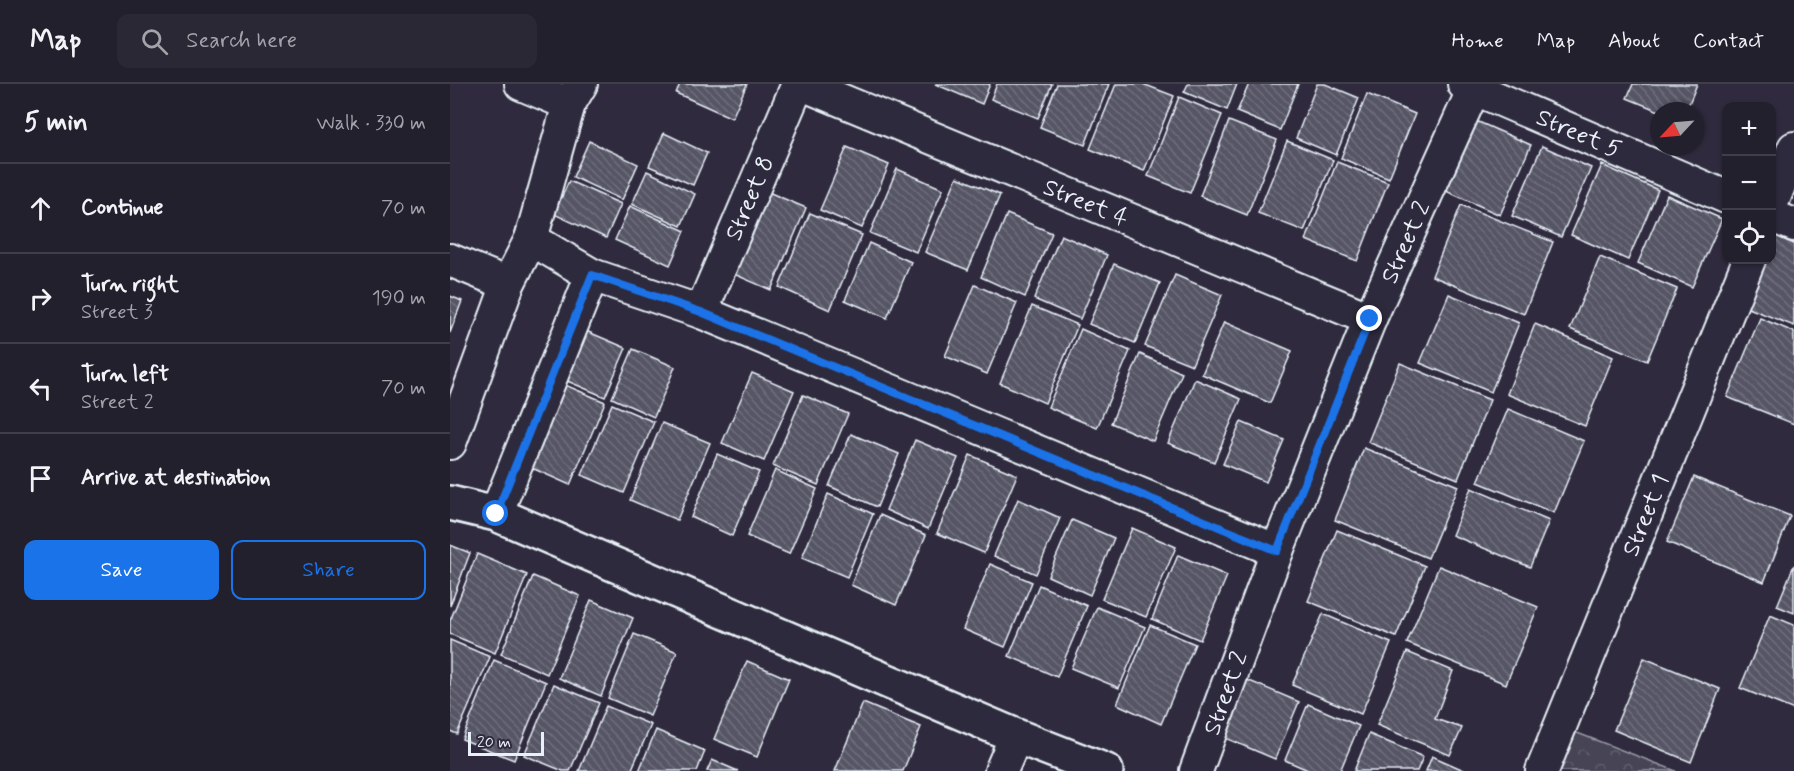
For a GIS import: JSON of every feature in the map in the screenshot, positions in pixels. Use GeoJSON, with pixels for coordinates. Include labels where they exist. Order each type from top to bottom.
{"type":"FeatureCollection","features":[{"type":"Feature","properties":{"kind":"street"},"geometry":{"type":"LineString","coordinates":[[450,443],[508,284],[531,239],[575,94],[521,84]]}},
{"type":"Feature","properties":{"kind":"street","name":"Street 8"},"geometry":{"type":"LineString","coordinates":[[701,312],[800,84]]}},
{"type":"Feature","properties":{"kind":"street","name":"Street 4"},"geometry":{"type":"LineString","coordinates":[[800,84],[1370,319]]}},
{"type":"Feature","properties":{"kind":"street","name":"Street 2"},"geometry":{"type":"LineString","coordinates":[[1196,771],[1277,551],[1370,319],[1471,86]]}},
{"type":"Feature","properties":{"kind":"street","name":"Street 5"},"geometry":{"type":"LineString","coordinates":[[1471,86],[1722,194]]}},
{"type":"Feature","properties":{"kind":"street"},"geometry":{"type":"LineString","coordinates":[[1776,193],[1794,148]]}},
{"type":"Feature","properties":{"kind":"street"},"geometry":{"type":"LineString","coordinates":[[1776,218],[1794,225]]}},
{"type":"Feature","properties":{"kind":"street"},"geometry":{"type":"LineString","coordinates":[[531,239],[592,275],[701,312],[1277,551]]}},
{"type":"Feature","properties":{"kind":"street"},"geometry":{"type":"LineString","coordinates":[[450,260],[508,284]]}},
{"type":"Feature","properties":{"kind":"street","name":"Street 1"},"geometry":{"type":"LineString","coordinates":[[1542,771],[1747,264]]}},
{"type":"Feature","properties":{"kind":"street"},"geometry":{"type":"LineString","coordinates":[[496,514],[592,275]]}},
{"type":"Feature","properties":{"kind":"street"},"geometry":{"type":"LineString","coordinates":[[450,503],[496,514],[1016,736],[1106,771]]}},
{"type":"Feature","properties":{"kind":"street"},"geometry":{"type":"LineString","coordinates":[[1001,771],[1016,736]]}},
{"type":"Feature","properties":{"kind":"green space"},"geometry":{"type":"Polygon","coordinates":[[[1572,731],[1676,771],[1557,771],[1572,731]]]}},
{"type":"Feature","properties":{"kind":"building"},"geometry":{"type":"Polygon","coordinates":[[[680,84],[747,84],[732,118],[676,93],[680,84]]]}},
{"type":"Feature","properties":{"kind":"building"},"geometry":{"type":"Polygon","coordinates":[[[935,84],[990,84],[982,104],[935,84]]]}},
{"type":"Feature","properties":{"kind":"building"},"geometry":{"type":"Polygon","coordinates":[[[997,84],[1052,84],[1038,118],[991,99],[997,84]]]}},
{"type":"Feature","properties":{"kind":"building"},"geometry":{"type":"Polygon","coordinates":[[[1057,84],[1109,84],[1085,145],[1040,127],[1057,84]]]}},
{"type":"Feature","properties":{"kind":"building"},"geometry":{"type":"Polygon","coordinates":[[[1116,84],[1143,84],[1174,96],[1144,171],[1090,149],[1116,84]]]}},
{"type":"Feature","properties":{"kind":"building"},"geometry":{"type":"Polygon","coordinates":[[[1188,84],[1237,84],[1227,110],[1184,92],[1188,84]]]}},
{"type":"Feature","properties":{"kind":"building"},"geometry":{"type":"Polygon","coordinates":[[[1249,84],[1298,84],[1280,130],[1237,112],[1249,84]]]}},
{"type":"Feature","properties":{"kind":"building"},"geometry":{"type":"Polygon","coordinates":[[[1317,84],[1325,84],[1359,98],[1336,155],[1296,138],[1317,84]]]}},
{"type":"Feature","properties":{"kind":"building"},"geometry":{"type":"Polygon","coordinates":[[[1633,84],[1697,84],[1690,102],[1650,102],[1650,107],[1627,98],[1633,84]]]}},
{"type":"Feature","properties":{"kind":"building"},"geometry":{"type":"Polygon","coordinates":[[[1367,94],[1415,114],[1389,178],[1341,158],[1367,94]]]}},
{"type":"Feature","properties":{"kind":"building"},"geometry":{"type":"Polygon","coordinates":[[[1179,97],[1222,115],[1190,193],[1148,176],[1179,97]]]}},
{"type":"Feature","properties":{"kind":"building"},"geometry":{"type":"Polygon","coordinates":[[[1474,120],[1531,145],[1500,215],[1444,190],[1474,120]]]}},
{"type":"Feature","properties":{"kind":"building"},"geometry":{"type":"Polygon","coordinates":[[[1229,121],[1277,140],[1247,215],[1200,196],[1229,121]]]}},
{"type":"Feature","properties":{"kind":"building"},"geometry":{"type":"Polygon","coordinates":[[[664,133],[707,153],[693,185],[649,166],[664,133]]]}},
{"type":"Feature","properties":{"kind":"building"},"geometry":{"type":"Polygon","coordinates":[[[589,141],[638,164],[622,200],[573,177],[589,141]]]}},
{"type":"Feature","properties":{"kind":"building"},"geometry":{"type":"Polygon","coordinates":[[[1287,141],[1333,160],[1304,231],[1258,213],[1287,141]]]}},
{"type":"Feature","properties":{"kind":"building"},"geometry":{"type":"Polygon","coordinates":[[[1542,146],[1591,168],[1561,237],[1512,216],[1542,146]]]}},
{"type":"Feature","properties":{"kind":"building"},"geometry":{"type":"Polygon","coordinates":[[[847,147],[889,165],[862,228],[820,210],[847,147]]]}},
{"type":"Feature","properties":{"kind":"building"},"geometry":{"type":"Polygon","coordinates":[[[1337,162],[1388,182],[1357,261],[1306,240],[1337,162]]]}},
{"type":"Feature","properties":{"kind":"building"},"geometry":{"type":"Polygon","coordinates":[[[1602,165],[1658,190],[1628,260],[1571,235],[1602,165]]]}},
{"type":"Feature","properties":{"kind":"building"},"geometry":{"type":"Polygon","coordinates":[[[897,169],[943,189],[916,252],[870,233],[897,169]]]}},
{"type":"Feature","properties":{"kind":"building"},"geometry":{"type":"Polygon","coordinates":[[[647,171],[695,194],[681,226],[632,204],[647,171]]]}},
{"type":"Feature","properties":{"kind":"building"},"geometry":{"type":"Polygon","coordinates":[[[957,177],[1000,195],[968,270],[925,252],[957,177]]]}},
{"type":"Feature","properties":{"kind":"building"},"geometry":{"type":"Polygon","coordinates":[[[569,181],[621,204],[606,238],[554,214],[569,181]]]}},
{"type":"Feature","properties":{"kind":"building"},"geometry":{"type":"Polygon","coordinates":[[[761,189],[806,208],[771,290],[727,271],[761,189]]]}},
{"type":"Feature","properties":{"kind":"building"},"geometry":{"type":"Polygon","coordinates":[[[1667,195],[1722,219],[1692,287],[1638,263],[1667,195]]]}},
{"type":"Feature","properties":{"kind":"building"},"geometry":{"type":"Polygon","coordinates":[[[1461,205],[1553,242],[1524,314],[1432,276],[1461,205]]]}},
{"type":"Feature","properties":{"kind":"building"},"geometry":{"type":"Polygon","coordinates":[[[630,206],[685,231],[670,265],[615,240],[630,206]]]}},
{"type":"Feature","properties":{"kind":"building"},"geometry":{"type":"Polygon","coordinates":[[[810,213],[862,235],[830,310],[779,287],[810,213]]]}},
{"type":"Feature","properties":{"kind":"building"},"geometry":{"type":"Polygon","coordinates":[[[1007,214],[1052,233],[1025,297],[981,277],[1007,214]]]}},
{"type":"Feature","properties":{"kind":"building"},"geometry":{"type":"Polygon","coordinates":[[[1061,235],[1107,255],[1080,319],[1034,299],[1061,235]]]}},
{"type":"Feature","properties":{"kind":"building"},"geometry":{"type":"Polygon","coordinates":[[[1776,236],[1794,244],[1794,326],[1741,305],[1758,264],[1776,264],[1776,236]]]}},
{"type":"Feature","properties":{"kind":"building"},"geometry":{"type":"Polygon","coordinates":[[[869,243],[911,262],[887,318],[845,300],[869,243]]]}},
{"type":"Feature","properties":{"kind":"building"},"geometry":{"type":"Polygon","coordinates":[[[1600,257],[1677,289],[1647,361],[1570,329],[1600,257]]]}},
{"type":"Feature","properties":{"kind":"building"},"geometry":{"type":"Polygon","coordinates":[[[1114,264],[1160,283],[1135,343],[1089,324],[1114,264]]]}},
{"type":"Feature","properties":{"kind":"building"},"geometry":{"type":"Polygon","coordinates":[[[1175,275],[1222,295],[1192,365],[1145,346],[1175,275]]]}},
{"type":"Feature","properties":{"kind":"building"},"geometry":{"type":"Polygon","coordinates":[[[975,285],[1017,303],[987,374],[945,356],[975,285]]]}},
{"type":"Feature","properties":{"kind":"building"},"geometry":{"type":"Polygon","coordinates":[[[1449,294],[1519,323],[1491,392],[1420,363],[1449,294]]]}},
{"type":"Feature","properties":{"kind":"building"},"geometry":{"type":"Polygon","coordinates":[[[450,296],[462,301],[450,333],[450,296]]]}},
{"type":"Feature","properties":{"kind":"building"},"geometry":{"type":"Polygon","coordinates":[[[1032,306],[1078,325],[1045,403],[1000,383],[1032,306]]]}},
{"type":"Feature","properties":{"kind":"building"},"geometry":{"type":"Polygon","coordinates":[[[1760,318],[1794,332],[1794,424],[1727,397],[1760,318]]]}},
{"type":"Feature","properties":{"kind":"building"},"geometry":{"type":"Polygon","coordinates":[[[1224,322],[1292,351],[1270,403],[1202,374],[1224,322]]]}},
{"type":"Feature","properties":{"kind":"building"},"geometry":{"type":"Polygon","coordinates":[[[1535,324],[1613,357],[1585,426],[1507,394],[1535,324]]]}},
{"type":"Feature","properties":{"kind":"building"},"geometry":{"type":"Polygon","coordinates":[[[579,328],[626,348],[605,397],[558,377],[579,328]]]}},
{"type":"Feature","properties":{"kind":"building"},"geometry":{"type":"Polygon","coordinates":[[[1081,329],[1130,351],[1097,428],[1048,407],[1081,329]]]}},
{"type":"Feature","properties":{"kind":"building"},"geometry":{"type":"Polygon","coordinates":[[[633,349],[675,367],[654,417],[612,398],[633,349]]]}},
{"type":"Feature","properties":{"kind":"building"},"geometry":{"type":"Polygon","coordinates":[[[1140,354],[1182,373],[1153,441],[1111,423],[1140,354]]]}},
{"type":"Feature","properties":{"kind":"building"},"geometry":{"type":"Polygon","coordinates":[[[1400,363],[1490,400],[1458,479],[1368,442],[1400,363]]]}},
{"type":"Feature","properties":{"kind":"building"},"geometry":{"type":"Polygon","coordinates":[[[752,373],[794,391],[764,461],[722,443],[752,373]]]}},
{"type":"Feature","properties":{"kind":"building"},"geometry":{"type":"Polygon","coordinates":[[[1195,379],[1241,399],[1214,462],[1168,443],[1195,379]]]}},
{"type":"Feature","properties":{"kind":"building"},"geometry":{"type":"Polygon","coordinates":[[[558,382],[605,402],[570,485],[523,464],[558,382]]]}},
{"type":"Feature","properties":{"kind":"building"},"geometry":{"type":"Polygon","coordinates":[[[803,395],[848,414],[818,485],[773,466],[803,395]]]}},
{"type":"Feature","properties":{"kind":"building"},"geometry":{"type":"Polygon","coordinates":[[[612,404],[654,422],[624,493],[582,475],[612,404]]]}},
{"type":"Feature","properties":{"kind":"building"},"geometry":{"type":"Polygon","coordinates":[[[1508,409],[1584,441],[1554,513],[1478,482],[1508,409]]]}},
{"type":"Feature","properties":{"kind":"building"},"geometry":{"type":"Polygon","coordinates":[[[1241,422],[1284,440],[1266,482],[1223,464],[1241,422]]]}},
{"type":"Feature","properties":{"kind":"building"},"geometry":{"type":"Polygon","coordinates":[[[662,423],[710,443],[677,520],[630,500],[662,423]]]}},
{"type":"Feature","properties":{"kind":"building"},"geometry":{"type":"Polygon","coordinates":[[[851,434],[899,454],[877,507],[829,486],[851,434]]]}},
{"type":"Feature","properties":{"kind":"building"},"geometry":{"type":"Polygon","coordinates":[[[915,440],[958,458],[928,529],[886,510],[915,440]]]}},
{"type":"Feature","properties":{"kind":"building"},"geometry":{"type":"Polygon","coordinates":[[[1364,448],[1458,486],[1428,558],[1335,520],[1364,448]]]}},
{"type":"Feature","properties":{"kind":"building"},"geometry":{"type":"Polygon","coordinates":[[[717,454],[759,472],[732,536],[691,517],[717,454]]]}},
{"type":"Feature","properties":{"kind":"building"},"geometry":{"type":"Polygon","coordinates":[[[970,455],[1017,475],[984,553],[937,533],[970,455]]]}},
{"type":"Feature","properties":{"kind":"building"},"geometry":{"type":"Polygon","coordinates":[[[775,470],[817,489],[789,554],[747,536],[775,470]]]}},
{"type":"Feature","properties":{"kind":"building"},"geometry":{"type":"Polygon","coordinates":[[[1694,477],[1790,516],[1764,582],[1667,542],[1694,477]]]}},
{"type":"Feature","properties":{"kind":"building"},"geometry":{"type":"Polygon","coordinates":[[[1471,488],[1549,521],[1530,567],[1452,535],[1471,488]]]}},
{"type":"Feature","properties":{"kind":"building"},"geometry":{"type":"Polygon","coordinates":[[[828,494],[873,514],[847,577],[802,558],[828,494]]]}},
{"type":"Feature","properties":{"kind":"building"},"geometry":{"type":"Polygon","coordinates":[[[1018,499],[1060,518],[1036,574],[994,556],[1018,499]]]}},
{"type":"Feature","properties":{"kind":"building"},"geometry":{"type":"Polygon","coordinates":[[[880,515],[926,535],[896,605],[851,585],[880,515]]]}},
{"type":"Feature","properties":{"kind":"building"},"geometry":{"type":"Polygon","coordinates":[[[1072,520],[1114,538],[1090,595],[1048,576],[1072,520]]]}},
{"type":"Feature","properties":{"kind":"building"},"geometry":{"type":"Polygon","coordinates":[[[1132,528],[1176,547],[1146,617],[1102,599],[1132,528]]]}},
{"type":"Feature","properties":{"kind":"building"},"geometry":{"type":"Polygon","coordinates":[[[1337,530],[1425,566],[1396,637],[1308,601],[1337,530]]]}},
{"type":"Feature","properties":{"kind":"building"},"geometry":{"type":"Polygon","coordinates":[[[450,545],[470,553],[450,606],[450,545]]]}},
{"type":"Feature","properties":{"kind":"building"},"geometry":{"type":"Polygon","coordinates":[[[477,554],[527,575],[495,653],[450,634],[450,621],[477,554]]]}},
{"type":"Feature","properties":{"kind":"building"},"geometry":{"type":"Polygon","coordinates":[[[1178,555],[1227,576],[1200,640],[1152,619],[1178,555]]]}},
{"type":"Feature","properties":{"kind":"building"},"geometry":{"type":"Polygon","coordinates":[[[990,564],[1032,582],[1005,647],[963,629],[990,564]]]}},
{"type":"Feature","properties":{"kind":"building"},"geometry":{"type":"Polygon","coordinates":[[[1794,565],[1794,613],[1777,606],[1794,565]]]}},
{"type":"Feature","properties":{"kind":"building"},"geometry":{"type":"Polygon","coordinates":[[[1439,566],[1538,607],[1506,684],[1407,643],[1439,566]]]}},
{"type":"Feature","properties":{"kind":"building"},"geometry":{"type":"Polygon","coordinates":[[[533,576],[580,596],[547,674],[501,654],[533,576]]]}},
{"type":"Feature","properties":{"kind":"building"},"geometry":{"type":"Polygon","coordinates":[[[1039,585],[1087,606],[1057,677],[1009,656],[1039,585]]]}},
{"type":"Feature","properties":{"kind":"building"},"geometry":{"type":"Polygon","coordinates":[[[591,600],[633,618],[601,696],[559,678],[591,600]]]}},
{"type":"Feature","properties":{"kind":"building"},"geometry":{"type":"Polygon","coordinates":[[[1097,607],[1145,627],[1119,688],[1071,668],[1097,607]]]}},
{"type":"Feature","properties":{"kind":"building"},"geometry":{"type":"Polygon","coordinates":[[[1323,614],[1391,643],[1361,714],[1292,685],[1323,614]]]}},
{"type":"Feature","properties":{"kind":"building"},"geometry":{"type":"Polygon","coordinates":[[[1770,615],[1794,625],[1794,710],[1740,688],[1770,615]]]}},
{"type":"Feature","properties":{"kind":"building"},"geometry":{"type":"Polygon","coordinates":[[[1150,625],[1195,644],[1161,724],[1117,704],[1150,625]]]}},
{"type":"Feature","properties":{"kind":"building"},"geometry":{"type":"Polygon","coordinates":[[[634,634],[677,652],[650,716],[608,698],[634,634]]]}},
{"type":"Feature","properties":{"kind":"building"},"geometry":{"type":"Polygon","coordinates":[[[450,640],[490,657],[457,734],[450,731],[450,640]]]}},
{"type":"Feature","properties":{"kind":"building"},"geometry":{"type":"Polygon","coordinates":[[[1407,652],[1453,671],[1435,719],[1462,728],[1450,755],[1377,725],[1407,652]]]}},
{"type":"Feature","properties":{"kind":"building"},"geometry":{"type":"Polygon","coordinates":[[[1644,658],[1720,689],[1691,762],[1614,730],[1644,658]]]}},
{"type":"Feature","properties":{"kind":"building"},"geometry":{"type":"Polygon","coordinates":[[[494,660],[546,682],[514,760],[462,739],[494,660]]]}},
{"type":"Feature","properties":{"kind":"building"},"geometry":{"type":"Polygon","coordinates":[[[747,661],[789,679],[757,757],[714,739],[747,661]]]}},
{"type":"Feature","properties":{"kind":"building"},"geometry":{"type":"Polygon","coordinates":[[[1247,680],[1299,702],[1275,759],[1223,737],[1247,680]]]}},
{"type":"Feature","properties":{"kind":"building"},"geometry":{"type":"Polygon","coordinates":[[[554,684],[599,703],[570,771],[563,771],[524,755],[554,684]]]}},
{"type":"Feature","properties":{"kind":"building"},"geometry":{"type":"Polygon","coordinates":[[[863,703],[921,727],[903,771],[835,771],[863,703]]]}},
{"type":"Feature","properties":{"kind":"building"},"geometry":{"type":"Polygon","coordinates":[[[1308,704],[1359,726],[1340,771],[1310,771],[1285,760],[1308,704]]]}},
{"type":"Feature","properties":{"kind":"building"},"geometry":{"type":"Polygon","coordinates":[[[606,706],[651,725],[631,771],[579,771],[606,706]]]}},
{"type":"Feature","properties":{"kind":"building"},"geometry":{"type":"Polygon","coordinates":[[[656,730],[705,751],[697,771],[639,771],[656,730]]]}},
{"type":"Feature","properties":{"kind":"building"},"geometry":{"type":"Polygon","coordinates":[[[1369,734],[1423,757],[1417,771],[1354,771],[1369,734]]]}},
{"type":"Feature","properties":{"kind":"building"},"geometry":{"type":"Polygon","coordinates":[[[1432,756],[1466,771],[1426,771],[1432,756]]]}},
{"type":"Feature","properties":{"kind":"building"},"geometry":{"type":"Polygon","coordinates":[[[712,760],[738,771],[707,771],[712,760]]]}},
{"type":"Feature","properties":{"kind":"route"},"geometry":{"type":"LineString","coordinates":[[496,514],[592,275],[701,312],[1277,551],[1370,319]]}}]}
